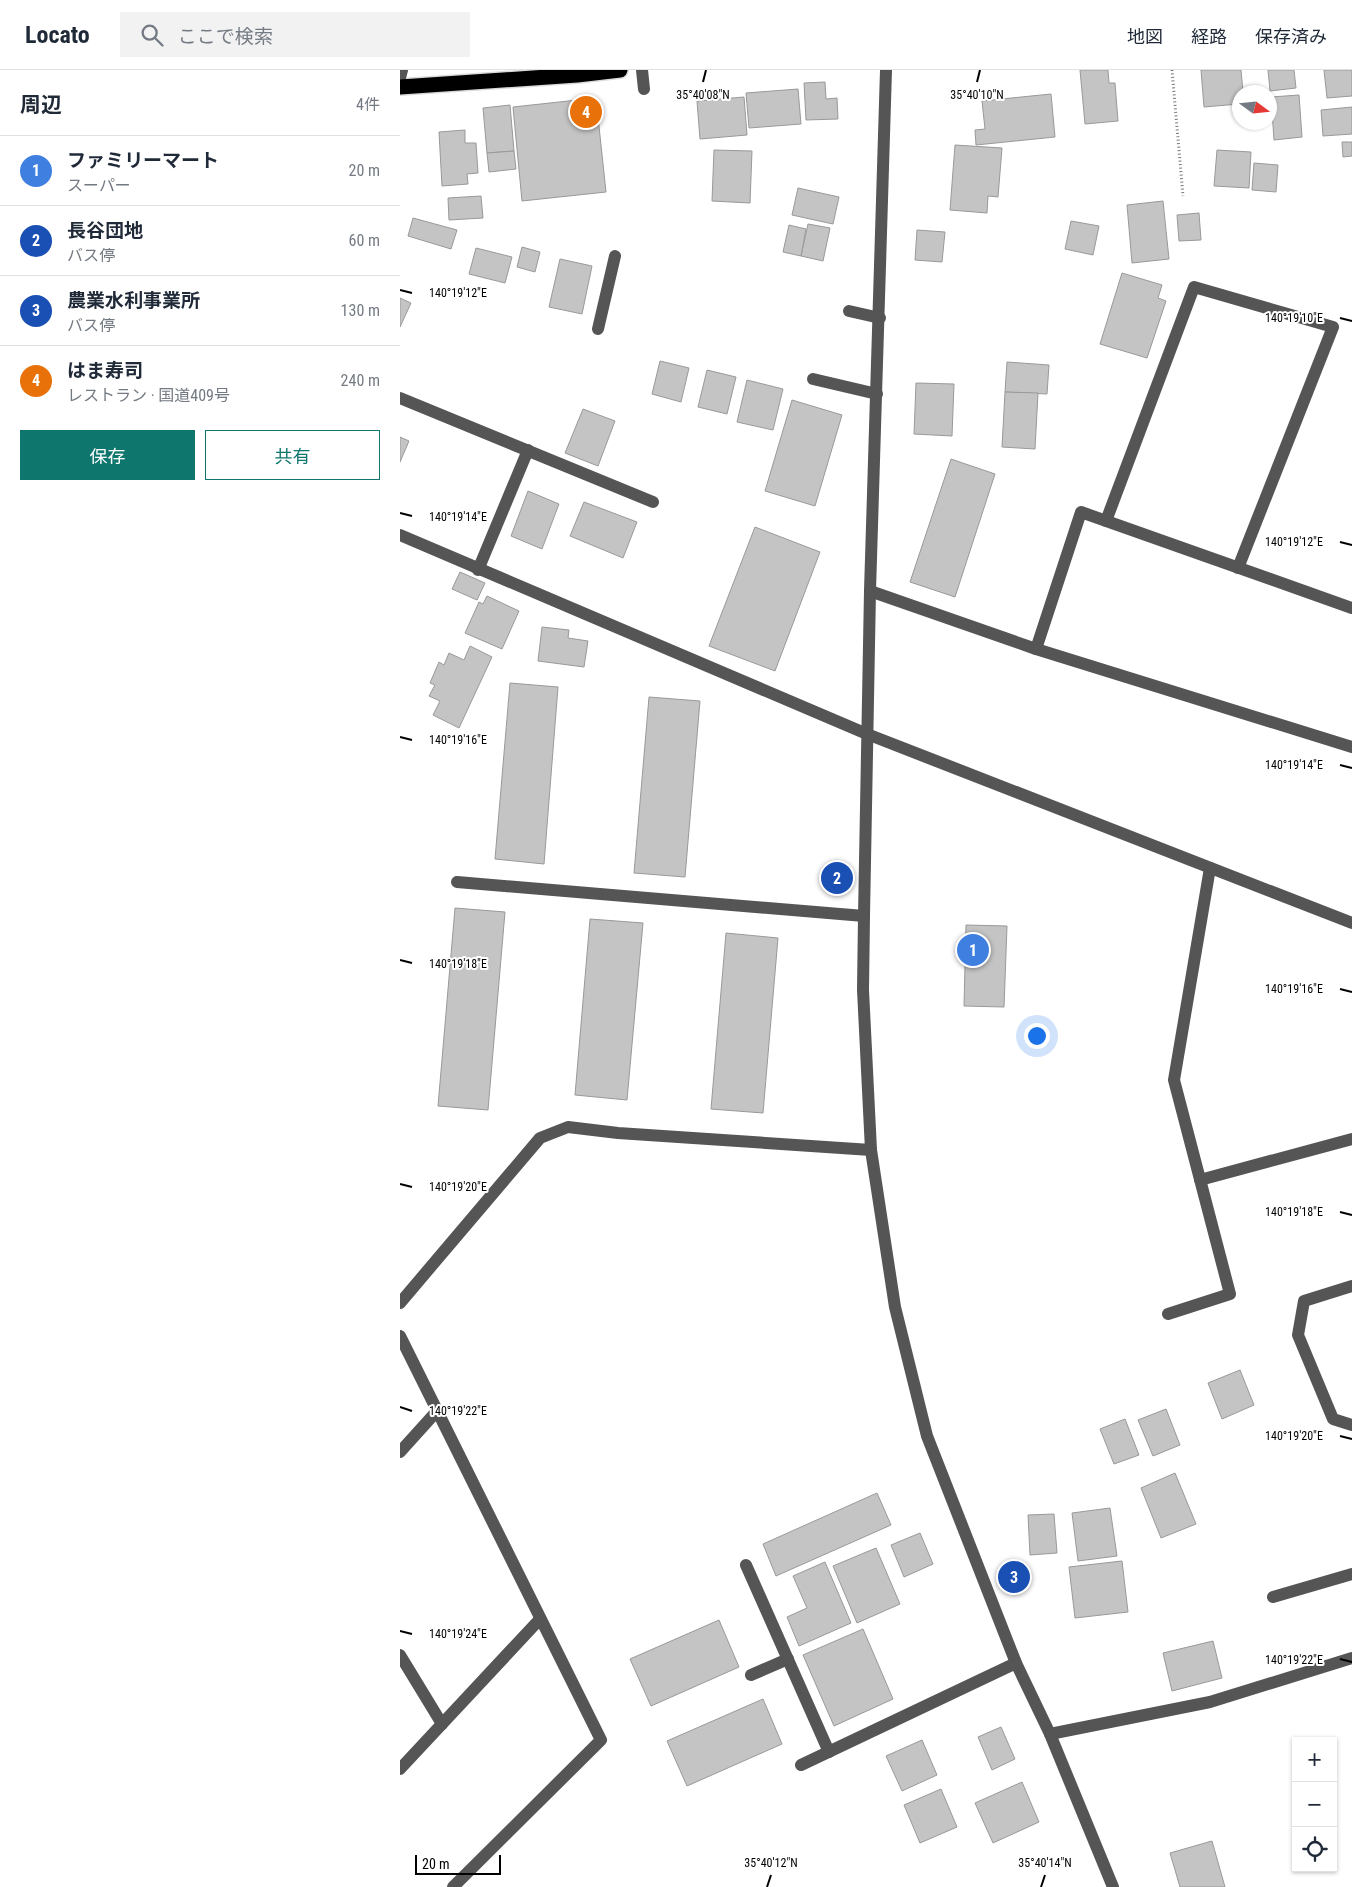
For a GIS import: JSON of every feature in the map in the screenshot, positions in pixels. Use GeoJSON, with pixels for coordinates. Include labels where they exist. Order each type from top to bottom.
{"type":"FeatureCollection","features":[{"type":"Feature","properties":{"kind":"highway"},"geometry":{"type":"LineString","coordinates":[[400,87],[577,75],[620,70]]}},
{"type":"Feature","properties":{"kind":"street"},"geometry":{"type":"LineString","coordinates":[[400,78],[402,70]]}},
{"type":"Feature","properties":{"kind":"street"},"geometry":{"type":"LineString","coordinates":[[642,70],[644,89]]}},
{"type":"Feature","properties":{"kind":"street"},"geometry":{"type":"LineString","coordinates":[[886,70],[880,318],[870,591],[864,916],[863,990],[871,1150],[895,1307],[927,1436],[1016,1662],[1050,1734],[1113,1887]]}},
{"type":"Feature","properties":{"kind":"street"},"geometry":{"type":"LineString","coordinates":[[598,329],[615,256]]}},
{"type":"Feature","properties":{"kind":"street"},"geometry":{"type":"LineString","coordinates":[[1106,521],[1194,287],[1334,327],[1238,568]]}},
{"type":"Feature","properties":{"kind":"street"},"geometry":{"type":"LineString","coordinates":[[849,311],[880,318]]}},
{"type":"Feature","properties":{"kind":"street"},"geometry":{"type":"LineString","coordinates":[[813,379],[877,394]]}},
{"type":"Feature","properties":{"kind":"street"},"geometry":{"type":"LineString","coordinates":[[400,398],[653,502]]}},
{"type":"Feature","properties":{"kind":"street"},"geometry":{"type":"LineString","coordinates":[[478,570],[528,450]]}},
{"type":"Feature","properties":{"kind":"street"},"geometry":{"type":"LineString","coordinates":[[1036,649],[1081,512],[1352,608]]}},
{"type":"Feature","properties":{"kind":"street"},"geometry":{"type":"LineString","coordinates":[[400,536],[867,734],[1352,923]]}},
{"type":"Feature","properties":{"kind":"street"},"geometry":{"type":"LineString","coordinates":[[870,591],[1036,649],[1352,747]]}},
{"type":"Feature","properties":{"kind":"street"},"geometry":{"type":"LineString","coordinates":[[1168,1314],[1230,1294],[1174,1080],[1210,868]]}},
{"type":"Feature","properties":{"kind":"street"},"geometry":{"type":"LineString","coordinates":[[458,882],[864,916]]}},
{"type":"Feature","properties":{"kind":"street"},"geometry":{"type":"LineString","coordinates":[[400,1303],[540,1138],[568,1127],[627,1133],[871,1150]]}},
{"type":"Feature","properties":{"kind":"street"},"geometry":{"type":"LineString","coordinates":[[1200,1180],[1352,1139]]}},
{"type":"Feature","properties":{"kind":"street"},"geometry":{"type":"LineString","coordinates":[[1352,1286],[1304,1301],[1298,1335],[1333,1419],[1352,1425]]}},
{"type":"Feature","properties":{"kind":"street"},"geometry":{"type":"LineString","coordinates":[[400,1336],[601,1740],[453,1887]]}},
{"type":"Feature","properties":{"kind":"street"},"geometry":{"type":"LineString","coordinates":[[400,1452],[437,1411]]}},
{"type":"Feature","properties":{"kind":"street"},"geometry":{"type":"LineString","coordinates":[[746,1565],[829,1752]]}},
{"type":"Feature","properties":{"kind":"street"},"geometry":{"type":"LineString","coordinates":[[1273,1597],[1352,1574]]}},
{"type":"Feature","properties":{"kind":"street"},"geometry":{"type":"LineString","coordinates":[[400,1769],[540,1619]]}},
{"type":"Feature","properties":{"kind":"street"},"geometry":{"type":"LineString","coordinates":[[400,1655],[442,1724]]}},
{"type":"Feature","properties":{"kind":"street"},"geometry":{"type":"LineString","coordinates":[[1050,1734],[1210,1702],[1352,1658]]}},
{"type":"Feature","properties":{"kind":"street"},"geometry":{"type":"LineString","coordinates":[[751,1675],[788,1659]]}},
{"type":"Feature","properties":{"kind":"street"},"geometry":{"type":"LineString","coordinates":[[801,1765],[1016,1662]]}},
{"type":"Feature","properties":{"kind":"path"},"geometry":{"type":"LineString","coordinates":[[1172,70],[1184,196]]}},
{"type":"Feature","properties":{"kind":"building"},"geometry":{"type":"Polygon","coordinates":[[[1080,70],[1108,70],[1109,83],[1115,83],[1118,121],[1085,124],[1080,70]]]}},
{"type":"Feature","properties":{"kind":"building"},"geometry":{"type":"Polygon","coordinates":[[[1201,70],[1241,70],[1242,85],[1232,85],[1232,105],[1204,107],[1201,70]]]}},
{"type":"Feature","properties":{"kind":"building"},"geometry":{"type":"Polygon","coordinates":[[[1268,70],[1294,70],[1296,88],[1277,90],[1277,85],[1269,85],[1268,70]]]}},
{"type":"Feature","properties":{"kind":"building"},"geometry":{"type":"Polygon","coordinates":[[[1324,70],[1352,70],[1352,96],[1327,98],[1324,70]]]}},
{"type":"Feature","properties":{"kind":"building"},"geometry":{"type":"Polygon","coordinates":[[[825,82],[826,99],[837,98],[838,119],[806,120],[804,83],[825,82]]]}},
{"type":"Feature","properties":{"kind":"building"},"geometry":{"type":"Polygon","coordinates":[[[798,89],[801,124],[749,128],[746,93],[798,89]]]}},
{"type":"Feature","properties":{"kind":"building"},"geometry":{"type":"Polygon","coordinates":[[[1051,94],[1055,137],[976,145],[975,130],[985,129],[982,101],[1051,94]]]}},
{"type":"Feature","properties":{"kind":"building"},"geometry":{"type":"Polygon","coordinates":[[[1299,95],[1302,137],[1274,140],[1273,130],[1277,130],[1277,97],[1299,95]]]}},
{"type":"Feature","properties":{"kind":"building"},"geometry":{"type":"Polygon","coordinates":[[[744,97],[747,135],[700,139],[697,101],[744,97]]]}},
{"type":"Feature","properties":{"kind":"building"},"geometry":{"type":"Polygon","coordinates":[[[596,98],[606,192],[522,201],[513,107],[596,98]]]}},
{"type":"Feature","properties":{"kind":"building"},"geometry":{"type":"Polygon","coordinates":[[[510,105],[514,151],[487,153],[483,108],[510,105]]]}},
{"type":"Feature","properties":{"kind":"building"},"geometry":{"type":"Polygon","coordinates":[[[1352,107],[1352,134],[1323,136],[1321,110],[1352,107]]]}},
{"type":"Feature","properties":{"kind":"building"},"geometry":{"type":"Polygon","coordinates":[[[465,130],[465,143],[476,143],[478,173],[467,174],[468,184],[442,186],[439,132],[465,130]]]}},
{"type":"Feature","properties":{"kind":"building"},"geometry":{"type":"Polygon","coordinates":[[[1342,142],[1352,142],[1352,156],[1343,157],[1342,142]]]}},
{"type":"Feature","properties":{"kind":"building"},"geometry":{"type":"Polygon","coordinates":[[[955,145],[1002,148],[998,197],[988,196],[987,213],[950,210],[955,145]]]}},
{"type":"Feature","properties":{"kind":"building"},"geometry":{"type":"Polygon","coordinates":[[[714,150],[752,151],[750,203],[712,201],[714,150]]]}},
{"type":"Feature","properties":{"kind":"building"},"geometry":{"type":"Polygon","coordinates":[[[1217,150],[1251,152],[1249,188],[1214,186],[1217,150]]]}},
{"type":"Feature","properties":{"kind":"building"},"geometry":{"type":"Polygon","coordinates":[[[514,151],[516,169],[489,172],[487,153],[514,151]]]}},
{"type":"Feature","properties":{"kind":"building"},"geometry":{"type":"Polygon","coordinates":[[[1254,163],[1278,165],[1276,192],[1252,190],[1254,163]]]}},
{"type":"Feature","properties":{"kind":"building"},"geometry":{"type":"Polygon","coordinates":[[[798,188],[839,197],[833,224],[792,215],[798,188]]]}},
{"type":"Feature","properties":{"kind":"building"},"geometry":{"type":"Polygon","coordinates":[[[481,196],[483,218],[449,220],[448,198],[481,196]]]}},
{"type":"Feature","properties":{"kind":"building"},"geometry":{"type":"Polygon","coordinates":[[[1163,201],[1169,259],[1132,263],[1127,205],[1163,201]]]}},
{"type":"Feature","properties":{"kind":"building"},"geometry":{"type":"Polygon","coordinates":[[[1199,213],[1201,240],[1179,241],[1177,215],[1199,213]]]}},
{"type":"Feature","properties":{"kind":"building"},"geometry":{"type":"Polygon","coordinates":[[[413,218],[457,230],[451,249],[408,236],[413,218]]]}},
{"type":"Feature","properties":{"kind":"building"},"geometry":{"type":"Polygon","coordinates":[[[1071,221],[1099,226],[1093,255],[1065,249],[1071,221]]]}},
{"type":"Feature","properties":{"kind":"building"},"geometry":{"type":"Polygon","coordinates":[[[808,224],[830,228],[823,261],[801,256],[808,224]]]}},
{"type":"Feature","properties":{"kind":"building"},"geometry":{"type":"Polygon","coordinates":[[[789,225],[806,229],[801,256],[783,252],[789,225]]]}},
{"type":"Feature","properties":{"kind":"building"},"geometry":{"type":"Polygon","coordinates":[[[917,230],[945,232],[942,262],[915,260],[917,230]]]}},
{"type":"Feature","properties":{"kind":"building"},"geometry":{"type":"Polygon","coordinates":[[[522,247],[540,252],[535,272],[517,267],[522,247]]]}},
{"type":"Feature","properties":{"kind":"building"},"geometry":{"type":"Polygon","coordinates":[[[476,248],[512,257],[505,283],[469,274],[476,248]]]}},
{"type":"Feature","properties":{"kind":"building"},"geometry":{"type":"Polygon","coordinates":[[[560,259],[592,266],[582,314],[549,307],[560,259]]]}},
{"type":"Feature","properties":{"kind":"building"},"geometry":{"type":"Polygon","coordinates":[[[1122,273],[1162,285],[1158,298],[1166,301],[1147,358],[1100,344],[1122,273]]]}},
{"type":"Feature","properties":{"kind":"building"},"geometry":{"type":"Polygon","coordinates":[[[400,298],[411,303],[400,327],[400,298]]]}},
{"type":"Feature","properties":{"kind":"building"},"geometry":{"type":"Polygon","coordinates":[[[660,361],[689,368],[681,402],[652,394],[660,361]]]}},
{"type":"Feature","properties":{"kind":"building"},"geometry":{"type":"Polygon","coordinates":[[[1007,362],[1049,365],[1047,394],[1005,392],[1007,362]]]}},
{"type":"Feature","properties":{"kind":"building"},"geometry":{"type":"Polygon","coordinates":[[[707,370],[736,377],[727,414],[698,407],[707,370]]]}},
{"type":"Feature","properties":{"kind":"building"},"geometry":{"type":"Polygon","coordinates":[[[747,380],[783,389],[773,430],[737,422],[747,380]]]}},
{"type":"Feature","properties":{"kind":"building"},"geometry":{"type":"Polygon","coordinates":[[[916,383],[954,384],[952,436],[914,434],[916,383]]]}},
{"type":"Feature","properties":{"kind":"building"},"geometry":{"type":"Polygon","coordinates":[[[1005,392],[1038,393],[1035,449],[1002,447],[1005,392]]]}},
{"type":"Feature","properties":{"kind":"building"},"geometry":{"type":"Polygon","coordinates":[[[792,400],[842,415],[815,506],[765,491],[792,400]]]}},
{"type":"Feature","properties":{"kind":"building"},"geometry":{"type":"Polygon","coordinates":[[[583,409],[615,421],[598,466],[565,453],[583,409]]]}},
{"type":"Feature","properties":{"kind":"building"},"geometry":{"type":"Polygon","coordinates":[[[400,437],[409,441],[400,462],[400,437]]]}},
{"type":"Feature","properties":{"kind":"building"},"geometry":{"type":"Polygon","coordinates":[[[951,459],[995,474],[955,597],[910,582],[951,459]]]}},
{"type":"Feature","properties":{"kind":"building"},"geometry":{"type":"Polygon","coordinates":[[[528,491],[559,504],[542,549],[511,536],[528,491]]]}},
{"type":"Feature","properties":{"kind":"building"},"geometry":{"type":"Polygon","coordinates":[[[584,502],[637,522],[623,558],[570,536],[584,502]]]}},
{"type":"Feature","properties":{"kind":"building"},"geometry":{"type":"Polygon","coordinates":[[[755,527],[820,552],[775,671],[709,646],[755,527]]]}},
{"type":"Feature","properties":{"kind":"building"},"geometry":{"type":"Polygon","coordinates":[[[460,572],[485,583],[477,600],[452,589],[460,572]]]}},
{"type":"Feature","properties":{"kind":"building"},"geometry":{"type":"Polygon","coordinates":[[[487,596],[519,611],[502,649],[465,633],[479,602],[483,604],[487,596]]]}},
{"type":"Feature","properties":{"kind":"building"},"geometry":{"type":"Polygon","coordinates":[[[542,627],[569,630],[568,638],[588,641],[584,667],[538,661],[542,627]]]}},
{"type":"Feature","properties":{"kind":"building"},"geometry":{"type":"Polygon","coordinates":[[[470,646],[492,657],[459,728],[433,715],[440,701],[429,696],[435,685],[430,683],[439,662],[444,665],[449,653],[464,660],[470,646]]]}},
{"type":"Feature","properties":{"kind":"building"},"geometry":{"type":"Polygon","coordinates":[[[510,683],[558,687],[544,864],[495,859],[510,683]]]}},
{"type":"Feature","properties":{"kind":"building"},"geometry":{"type":"Polygon","coordinates":[[[649,697],[700,701],[685,877],[634,873],[649,697]]]}},
{"type":"Feature","properties":{"kind":"building"},"geometry":{"type":"Polygon","coordinates":[[[455,908],[505,912],[488,1110],[438,1106],[455,908]]]}},
{"type":"Feature","properties":{"kind":"building"},"geometry":{"type":"Polygon","coordinates":[[[590,919],[643,923],[627,1100],[575,1095],[590,919]]]}},
{"type":"Feature","properties":{"kind":"building"},"geometry":{"type":"Polygon","coordinates":[[[966,925],[1007,926],[1004,1007],[964,1006],[966,925]]]}},
{"type":"Feature","properties":{"kind":"building"},"geometry":{"type":"Polygon","coordinates":[[[726,933],[778,938],[763,1113],[711,1109],[726,933]]]}},
{"type":"Feature","properties":{"kind":"building"},"geometry":{"type":"Polygon","coordinates":[[[1240,1370],[1254,1405],[1222,1419],[1208,1383],[1240,1370]]]}},
{"type":"Feature","properties":{"kind":"building"},"geometry":{"type":"Polygon","coordinates":[[[1166,1409],[1180,1445],[1153,1456],[1138,1420],[1166,1409]]]}},
{"type":"Feature","properties":{"kind":"building"},"geometry":{"type":"Polygon","coordinates":[[[1125,1419],[1139,1455],[1114,1464],[1100,1429],[1125,1419]]]}},
{"type":"Feature","properties":{"kind":"building"},"geometry":{"type":"Polygon","coordinates":[[[1175,1473],[1196,1524],[1161,1538],[1141,1488],[1175,1473]]]}},
{"type":"Feature","properties":{"kind":"building"},"geometry":{"type":"Polygon","coordinates":[[[877,1493],[891,1525],[776,1576],[763,1544],[877,1493]]]}},
{"type":"Feature","properties":{"kind":"building"},"geometry":{"type":"Polygon","coordinates":[[[1110,1508],[1117,1556],[1078,1561],[1072,1513],[1110,1508]]]}},
{"type":"Feature","properties":{"kind":"building"},"geometry":{"type":"Polygon","coordinates":[[[1054,1514],[1057,1553],[1030,1555],[1028,1515],[1054,1514]]]}},
{"type":"Feature","properties":{"kind":"building"},"geometry":{"type":"Polygon","coordinates":[[[920,1533],[933,1564],[904,1577],[891,1545],[920,1533]]]}},
{"type":"Feature","properties":{"kind":"building"},"geometry":{"type":"Polygon","coordinates":[[[876,1548],[900,1604],[857,1623],[833,1566],[876,1548]]]}},
{"type":"Feature","properties":{"kind":"building"},"geometry":{"type":"Polygon","coordinates":[[[1122,1561],[1128,1612],[1075,1618],[1069,1567],[1122,1561]]]}},
{"type":"Feature","properties":{"kind":"building"},"geometry":{"type":"Polygon","coordinates":[[[825,1562],[851,1623],[799,1646],[787,1617],[807,1608],[793,1576],[825,1562]]]}},
{"type":"Feature","properties":{"kind":"building"},"geometry":{"type":"Polygon","coordinates":[[[719,1620],[739,1667],[651,1706],[630,1659],[719,1620]]]}},
{"type":"Feature","properties":{"kind":"building"},"geometry":{"type":"Polygon","coordinates":[[[863,1629],[893,1699],[834,1726],[803,1655],[863,1629]]]}},
{"type":"Feature","properties":{"kind":"building"},"geometry":{"type":"Polygon","coordinates":[[[1213,1641],[1222,1678],[1172,1691],[1163,1653],[1213,1641]]]}},
{"type":"Feature","properties":{"kind":"building"},"geometry":{"type":"Polygon","coordinates":[[[763,1699],[782,1744],[687,1786],[667,1741],[763,1699]]]}},
{"type":"Feature","properties":{"kind":"building"},"geometry":{"type":"Polygon","coordinates":[[[1001,1727],[1015,1759],[992,1770],[978,1737],[1001,1727]]]}},
{"type":"Feature","properties":{"kind":"building"},"geometry":{"type":"Polygon","coordinates":[[[922,1740],[937,1775],[902,1791],[886,1756],[922,1740]]]}},
{"type":"Feature","properties":{"kind":"building"},"geometry":{"type":"Polygon","coordinates":[[[1022,1782],[1039,1822],[993,1843],[975,1803],[1022,1782]]]}},
{"type":"Feature","properties":{"kind":"building"},"geometry":{"type":"Polygon","coordinates":[[[941,1789],[957,1827],[920,1843],[904,1805],[941,1789]]]}},
{"type":"Feature","properties":{"kind":"building"},"geometry":{"type":"Polygon","coordinates":[[[1212,1841],[1225,1887],[1180,1887],[1170,1853],[1212,1841]]]}},
{"type":"Feature","properties":{"kind":"place","name":"はま寿司"},"geometry":{"type":"Point","coordinates":[586,112]}},
{"type":"Feature","properties":{"kind":"place","name":"長谷団地"},"geometry":{"type":"Point","coordinates":[837,878]}},
{"type":"Feature","properties":{"kind":"place","name":"ファミリーマート"},"geometry":{"type":"Point","coordinates":[973,950]}},
{"type":"Feature","properties":{"kind":"place","name":"農業水利事業所"},"geometry":{"type":"Point","coordinates":[1014,1577]}}]}
